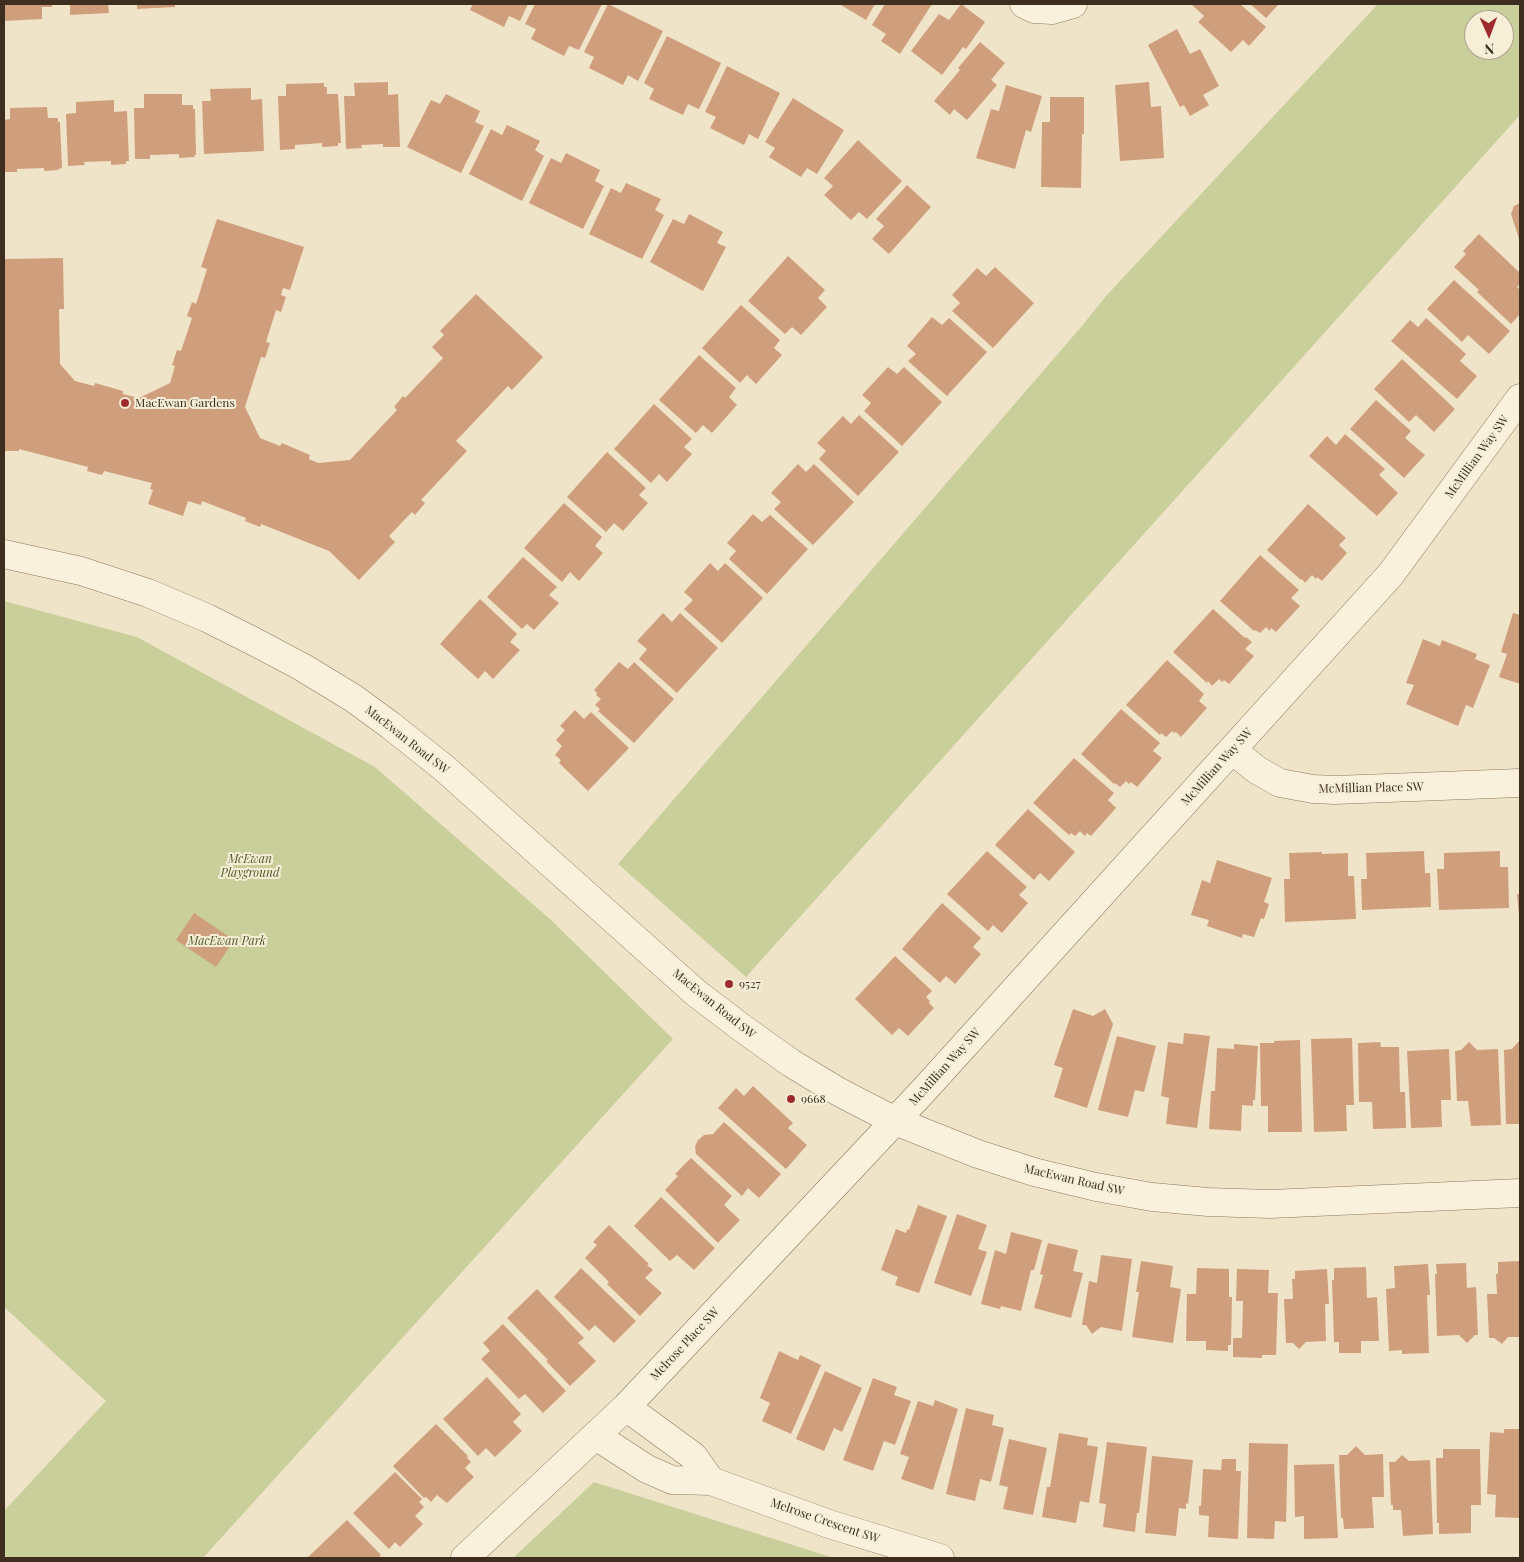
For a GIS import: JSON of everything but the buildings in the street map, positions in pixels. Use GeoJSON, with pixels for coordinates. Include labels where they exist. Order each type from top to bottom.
{"type":"FeatureCollection","features":[{"type":"Feature","properties":{"kind":"street"},"geometry":{"type":"LineString","coordinates":[[1024,4],[1034,9],[1052,10],[1073,4]]}},
{"type":"Feature","properties":{"kind":"street","name":"McMillian Way SW"},"geometry":{"type":"LineString","coordinates":[[895,1120],[1391,574],[1520,398]]}},
{"type":"Feature","properties":{"kind":"street","name":"MacEwan Road SW"},"geometry":{"type":"LineString","coordinates":[[4,554],[81,571],[148,593],[207,618],[253,641],[352,698],[390,725],[444,768],[696,993],[791,1064],[839,1092],[895,1120],[978,1154],[1034,1172],[1096,1187],[1152,1197],[1208,1202],[1270,1204],[1520,1193]]}},
{"type":"Feature","properties":{"kind":"street","name":"McMillian Place SW"},"geometry":{"type":"LineString","coordinates":[[1232,750],[1256,770],[1280,783],[1313,789],[1520,783]]}},
{"type":"Feature","properties":{"kind":"street","name":"Melrose Place SW"},"geometry":{"type":"LineString","coordinates":[[465,1558],[626,1407],[895,1120]]}},
{"type":"Feature","properties":{"kind":"street"},"geometry":{"type":"LineString","coordinates":[[626,1407],[693,1456],[710,1481]]}},
{"type":"Feature","properties":{"kind":"street","name":"Melrose Crescent SW"},"geometry":{"type":"LineString","coordinates":[[596,1436],[647,1469],[672,1480],[710,1481],[829,1524],[940,1558]]}},
{"type":"Feature","properties":{"kind":"green space"},"geometry":{"type":"Polygon","coordinates":[[[1378,4],[1520,4],[1520,115],[746,977],[618,864],[1106,296],[1378,4]]]}},
{"type":"Feature","properties":{"kind":"green space","name":"MacEwan Park"},"geometry":{"type":"Polygon","coordinates":[[[4,601],[137,637],[375,767],[550,919],[673,1039],[203,1558],[4,1558],[4,1511],[106,1401],[4,1307],[4,601]]]}},
{"type":"Feature","properties":{"kind":"green space"},"geometry":{"type":"Polygon","coordinates":[[[594,1482],[834,1558],[513,1558],[594,1482]]]}},
{"type":"Feature","properties":{"kind":"place","name":"MacEwan Gardens"},"geometry":{"type":"Point","coordinates":[125,403]}},
{"type":"Feature","properties":{"kind":"place","name":"9527"},"geometry":{"type":"Point","coordinates":[729,984]}},
{"type":"Feature","properties":{"kind":"place","name":"9668"},"geometry":{"type":"Point","coordinates":[791,1099]}},
{"type":"Feature","properties":{"kind":"park label","name":"McEwan Playground"},"geometry":{"type":"Point","coordinates":[250,866]}}]}
